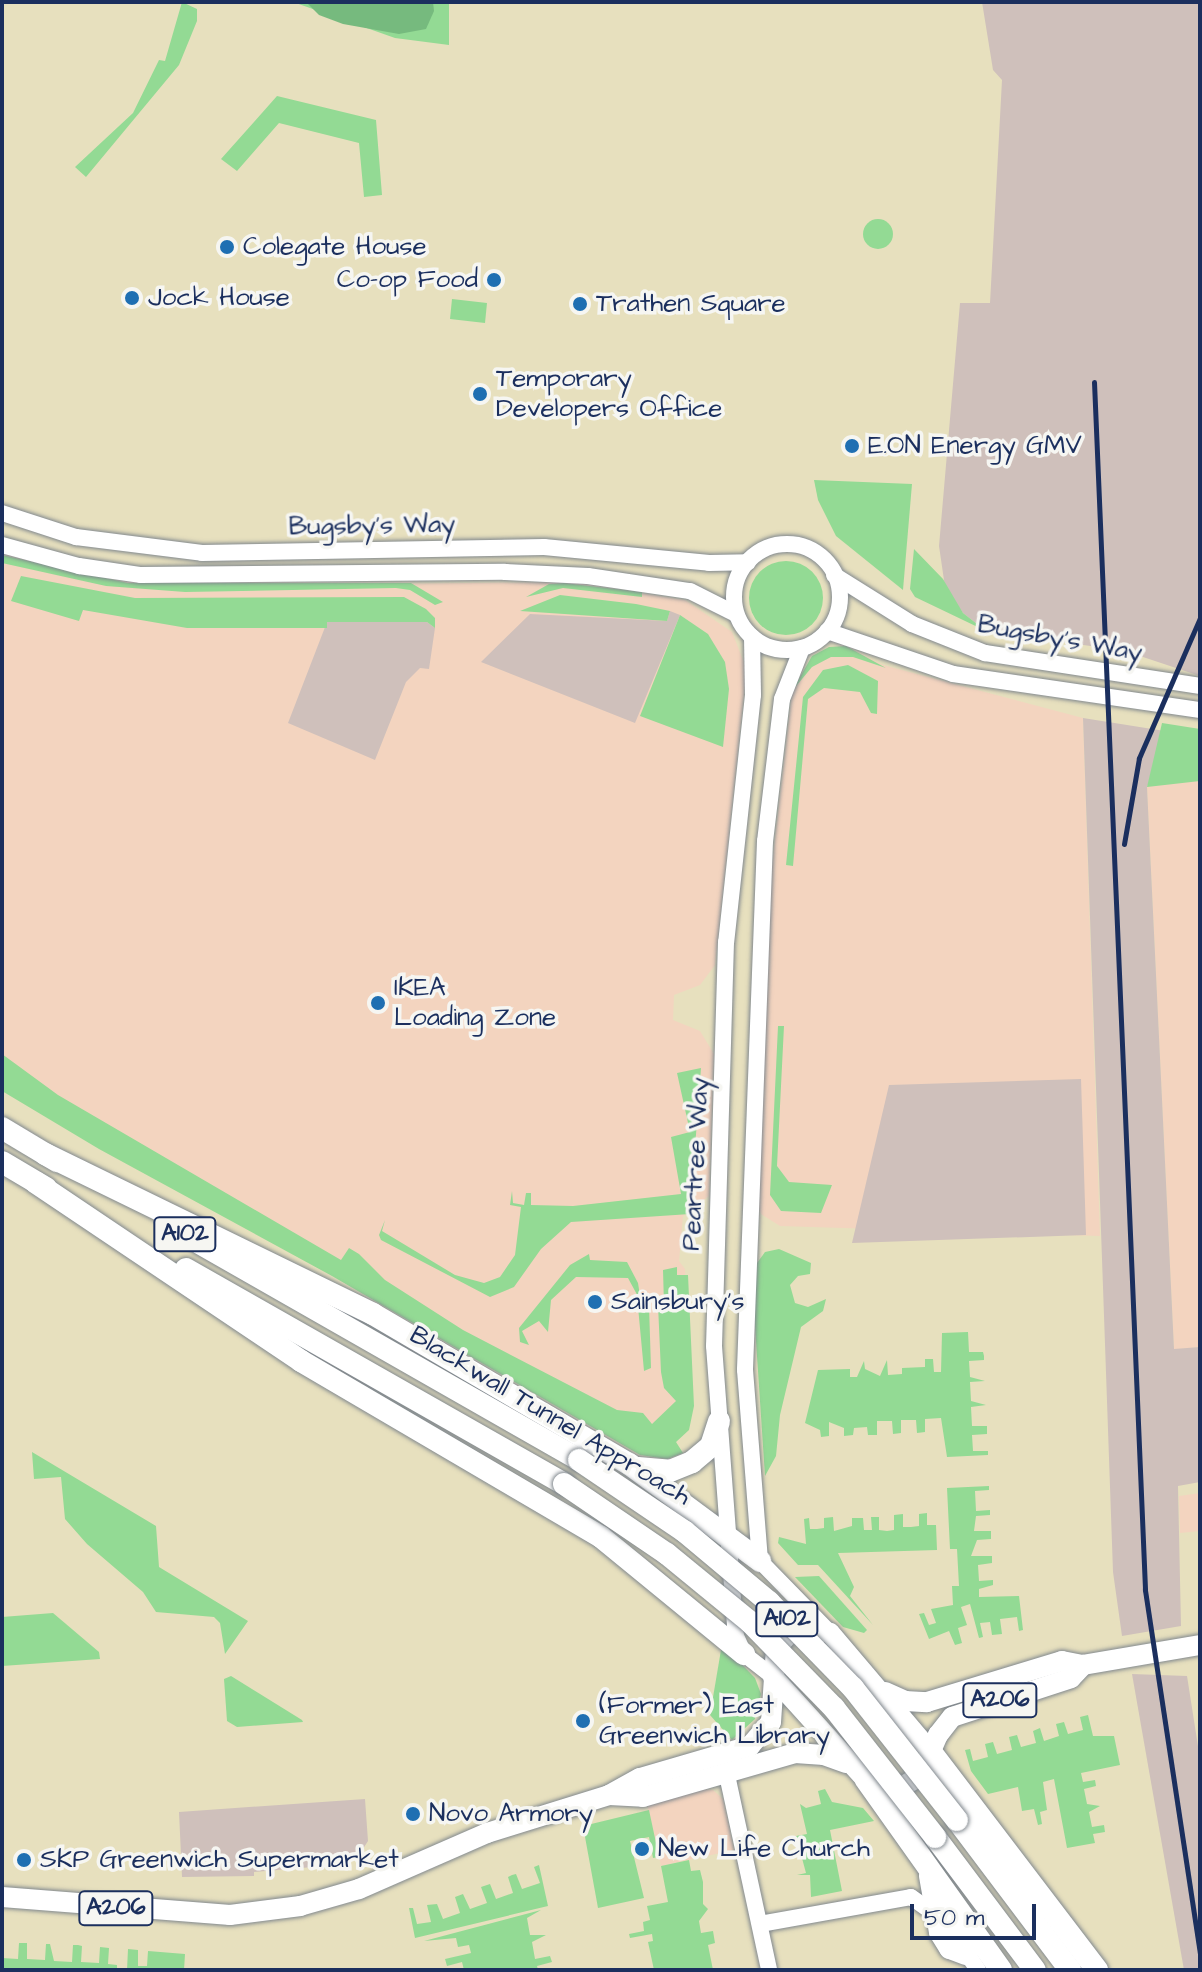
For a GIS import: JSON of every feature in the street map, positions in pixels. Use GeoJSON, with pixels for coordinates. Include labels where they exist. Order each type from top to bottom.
{"type":"FeatureCollection","features":[{"type":"Feature","properties":{"kind":"highway","name":"Blackwall Tunnel Approach"},"geometry":{"type":"LineString","coordinates":[[2,1128],[579,1460],[684,1531],[769,1602],[853,1688],[1070,1970]]}},
{"type":"Feature","properties":{"kind":"highway"},"geometry":{"type":"LineString","coordinates":[[45,1154],[361,1307],[629,1464],[760,1561]]}},
{"type":"Feature","properties":{"kind":"highway","name":"Blackwall Tunnel Approach"},"geometry":{"type":"LineString","coordinates":[[2,1162],[564,1484],[667,1554],[750,1622],[834,1708],[1035,1970]]}},
{"type":"Feature","properties":{"kind":"highway"},"geometry":{"type":"LineString","coordinates":[[35,1182],[301,1361],[601,1537],[744,1654]]}},
{"type":"Feature","properties":{"kind":"highway"},"geometry":{"type":"LineString","coordinates":[[629,1464],[657,1472],[692,1462],[711,1446],[719,1421]]}},
{"type":"Feature","properties":{"kind":"highway"},"geometry":{"type":"LineString","coordinates":[[931,1752],[1097,1970]]}},
{"type":"Feature","properties":{"kind":"highway"},"geometry":{"type":"LineString","coordinates":[[858,1772],[1001,1970]]}},
{"type":"Feature","properties":{"kind":"highway"},"geometry":{"type":"LineString","coordinates":[[930,1875],[935,1912],[950,1948],[972,1962]]}},
{"type":"Feature","properties":{"kind":"main road","name":"A206"},"geometry":{"type":"LineString","coordinates":[[2,1897],[208,1915],[278,1910],[359,1889],[487,1833],[609,1795],[640,1778],[750,1746],[771,1722],[776,1648],[791,1632],[830,1633],[931,1752]]}},
{"type":"Feature","properties":{"kind":"main road","name":"A206"},"geometry":{"type":"LineString","coordinates":[[878,1688],[905,1701],[927,1702],[1035,1666],[1062,1661],[1083,1665],[1200,1645]]}},
{"type":"Feature","properties":{"kind":"main road","name":"A206"},"geometry":{"type":"LineString","coordinates":[[609,1795],[643,1797],[795,1753],[824,1755],[887,1788],[911,1783],[952,1717],[1071,1678],[1083,1665]]}},
{"type":"Feature","properties":{"kind":"main road"},"geometry":{"type":"LineString","coordinates":[[773,1677],[858,1772]]}},
{"type":"Feature","properties":{"kind":"street","name":"Bugsby's Way"},"geometry":{"type":"LineString","coordinates":[[2,513],[76,537],[202,553],[544,547],[709,563],[748,562]]}},
{"type":"Feature","properties":{"kind":"street","name":"Bugsby's Way"},"geometry":{"type":"LineString","coordinates":[[2,545],[79,566],[141,575],[505,572],[588,576],[690,591],[736,614]]}},
{"type":"Feature","properties":{"kind":"street"},"geometry":{"type":"LineString","coordinates":[[795,545],[820,556],[834,575],[838,610],[827,631],[802,648],[776,649],[752,637],[736,614],[736,581],[748,562],[768,548],[795,545]]}},
{"type":"Feature","properties":{"kind":"street","name":"Bugsby's Way"},"geometry":{"type":"LineString","coordinates":[[834,575],[912,624],[985,653],[1200,686]]}},
{"type":"Feature","properties":{"kind":"street","name":"Bugsby's Way"},"geometry":{"type":"LineString","coordinates":[[827,631],[953,674],[1200,710]]}},
{"type":"Feature","properties":{"kind":"street","name":"Peartree Way"},"geometry":{"type":"LineString","coordinates":[[744,1654],[734,1626],[719,1421],[716,1253],[726,942],[753,695],[752,637]]}},
{"type":"Feature","properties":{"kind":"street","name":"Peartree Way"},"geometry":{"type":"LineString","coordinates":[[760,1561],[745,1370],[746,1237],[769,796],[782,699],[802,648]]}},
{"type":"Feature","properties":{"kind":"street"},"geometry":{"type":"LineString","coordinates":[[717,1223],[746,1237]]}},
{"type":"Feature","properties":{"kind":"street"},"geometry":{"type":"LineString","coordinates":[[716,1253],[746,1237]]}},
{"type":"Feature","properties":{"kind":"street"},"geometry":{"type":"LineString","coordinates":[[760,1561],[830,1633]]}},
{"type":"Feature","properties":{"kind":"street"},"geometry":{"type":"LineString","coordinates":[[744,1654],[773,1677]]}},
{"type":"Feature","properties":{"kind":"street"},"geometry":{"type":"LineString","coordinates":[[727,1775],[769,1970]]}},
{"type":"Feature","properties":{"kind":"street"},"geometry":{"type":"LineString","coordinates":[[760,1924],[896,1896],[917,1899],[935,1912]]}},
{"type":"Feature","properties":{"kind":"shaded area"},"geometry":{"type":"Polygon","coordinates":[[[982,2],[1200,2],[1200,676],[1125,651],[986,631],[963,613],[945,587],[939,546],[960,303],[990,303],[1002,80],[993,70],[982,2]]]}},
{"type":"Feature","properties":{"kind":"shaded area"},"geometry":{"type":"Polygon","coordinates":[[[2,554],[115,581],[185,586],[569,582],[685,600],[732,632],[745,665],[745,685],[715,965],[700,985],[674,995],[673,1020],[700,1031],[714,1054],[709,1196],[683,1216],[679,1261],[685,1269],[689,1423],[659,1454],[2,1066],[2,554]]]}},
{"type":"Feature","properties":{"kind":"shaded area"},"geometry":{"type":"Polygon","coordinates":[[[670,611],[680,615],[635,723],[481,662],[530,614],[667,621],[670,611]]]}},
{"type":"Feature","properties":{"kind":"shaded area"},"geometry":{"type":"Polygon","coordinates":[[[327,622],[427,622],[435,628],[429,669],[420,668],[406,682],[375,760],[288,723],[327,622]]]}},
{"type":"Feature","properties":{"kind":"shaded area"},"geometry":{"type":"Polygon","coordinates":[[[846,646],[883,665],[1083,718],[1100,1236],[780,1226],[761,1214],[757,1203],[772,865],[792,693],[812,657],[829,647],[846,646]]]}},
{"type":"Feature","properties":{"kind":"shaded area"},"geometry":{"type":"Polygon","coordinates":[[[1083,718],[1171,732],[1147,787],[1174,1349],[1200,1347],[1200,1482],[1178,1486],[1181,1626],[1122,1636],[1113,1572],[1083,718]]]}},
{"type":"Feature","properties":{"kind":"shaded area"},"geometry":{"type":"Polygon","coordinates":[[[1200,733],[1200,1347],[1174,1350],[1147,787],[1200,733]]]}},
{"type":"Feature","properties":{"kind":"shaded area"},"geometry":{"type":"Polygon","coordinates":[[[1081,1079],[1086,1235],[852,1243],[889,1085],[1081,1079]]]}},
{"type":"Feature","properties":{"kind":"shaded area"},"geometry":{"type":"Polygon","coordinates":[[[1200,1493],[1200,1531],[1180,1533],[1179,1496],[1200,1493]]]}},
{"type":"Feature","properties":{"kind":"shaded area"},"geometry":{"type":"Polygon","coordinates":[[[1132,1674],[1187,1676],[1200,1759],[1200,1970],[1184,1970],[1132,1674]]]}},
{"type":"Feature","properties":{"kind":"shaded area"},"geometry":{"type":"Polygon","coordinates":[[[700,1789],[713,1790],[723,1799],[734,1850],[661,1866],[647,1804],[700,1789]]]}},
{"type":"Feature","properties":{"kind":"shaded area"},"geometry":{"type":"Polygon","coordinates":[[[365,1799],[368,1841],[359,1855],[325,1861],[325,1866],[254,1872],[254,1876],[182,1877],[179,1812],[365,1799]]]}},
{"type":"Feature","properties":{"kind":"green space"},"geometry":{"type":"Polygon","coordinates":[[[182,2],[197,9],[197,21],[179,65],[86,177],[75,167],[133,113],[159,60],[165,61],[182,2]]]}},
{"type":"Feature","properties":{"kind":"green space"},"geometry":{"type":"Polygon","coordinates":[[[293,2],[449,2],[449,45],[395,38],[293,2]]]}},
{"type":"Feature","properties":{"kind":"green space"},"geometry":{"type":"Polygon","coordinates":[[[306,2],[433,2],[434,11],[426,29],[399,34],[343,24],[319,15],[306,2]]]}},
{"type":"Feature","properties":{"kind":"green space"},"geometry":{"type":"Polygon","coordinates":[[[277,96],[376,120],[382,195],[364,197],[359,143],[279,123],[237,171],[221,159],[277,96]]]}},
{"type":"Feature","properties":{"kind":"green space"},"geometry":{"type":"Polygon","coordinates":[[[878,219],[889,223],[893,234],[889,245],[878,249],[867,245],[863,234],[867,223],[878,219]]]}},
{"type":"Feature","properties":{"kind":"green space"},"geometry":{"type":"Polygon","coordinates":[[[452,299],[487,303],[485,323],[450,319],[452,299]]]}},
{"type":"Feature","properties":{"kind":"green space"},"geometry":{"type":"Polygon","coordinates":[[[814,480],[912,484],[903,590],[836,536],[818,500],[814,480]]]}},
{"type":"Feature","properties":{"kind":"green space"},"geometry":{"type":"Polygon","coordinates":[[[914,549],[943,579],[963,613],[986,631],[915,597],[910,589],[914,549]]]}},
{"type":"Feature","properties":{"kind":"green space"},"geometry":{"type":"Polygon","coordinates":[[[2,555],[128,583],[411,583],[443,602],[435,605],[410,590],[396,588],[185,592],[106,586],[2,563],[2,555]]]}},
{"type":"Feature","properties":{"kind":"green space"},"geometry":{"type":"Polygon","coordinates":[[[786,561],[800,564],[812,572],[820,584],[823,598],[820,612],[812,624],[800,632],[786,635],[772,632],[760,624],[752,612],[749,598],[752,584],[760,572],[772,564],[786,561]]]}},
{"type":"Feature","properties":{"kind":"green space"},"geometry":{"type":"Polygon","coordinates":[[[21,576],[135,598],[404,597],[426,609],[435,618],[435,628],[427,622],[327,622],[327,628],[187,628],[83,610],[79,621],[11,601],[21,576]]]}},
{"type":"Feature","properties":{"kind":"green space"},"geometry":{"type":"Polygon","coordinates":[[[549,584],[642,592],[642,597],[563,588],[526,597],[549,584]]]}},
{"type":"Feature","properties":{"kind":"green space"},"geometry":{"type":"Polygon","coordinates":[[[560,595],[670,611],[667,621],[520,611],[560,595]]]}},
{"type":"Feature","properties":{"kind":"green space"},"geometry":{"type":"Polygon","coordinates":[[[680,615],[708,634],[725,662],[729,689],[723,747],[640,716],[680,615]]]}},
{"type":"Feature","properties":{"kind":"green space"},"geometry":{"type":"Polygon","coordinates":[[[846,646],[886,668],[853,657],[831,657],[812,667],[792,691],[812,656],[829,647],[846,646]]]}},
{"type":"Feature","properties":{"kind":"green space"},"geometry":{"type":"Polygon","coordinates":[[[848,665],[878,681],[877,714],[871,713],[860,692],[824,688],[808,699],[793,866],[786,865],[803,697],[823,670],[848,665]]]}},
{"type":"Feature","properties":{"kind":"green space"},"geometry":{"type":"Polygon","coordinates":[[[1162,723],[1200,729],[1200,781],[1147,787],[1162,723]]]}},
{"type":"Feature","properties":{"kind":"green space"},"geometry":{"type":"Polygon","coordinates":[[[778,1026],[784,1026],[777,1166],[789,1182],[832,1185],[821,1213],[781,1211],[770,1195],[778,1026]]]}},
{"type":"Feature","properties":{"kind":"green space"},"geometry":{"type":"Polygon","coordinates":[[[2,1054],[58,1095],[341,1260],[349,1248],[385,1280],[463,1330],[617,1410],[643,1413],[652,1424],[676,1401],[664,1388],[661,1372],[658,1305],[664,1305],[663,1270],[677,1267],[677,1275],[688,1275],[694,1406],[689,1430],[676,1442],[683,1453],[667,1459],[640,1455],[332,1276],[99,1149],[2,1091],[2,1054]]]}},
{"type":"Feature","properties":{"kind":"green space"},"geometry":{"type":"Polygon","coordinates":[[[701,1068],[690,1214],[571,1222],[541,1249],[514,1287],[490,1297],[381,1240],[379,1235],[385,1220],[382,1231],[455,1275],[484,1283],[500,1277],[515,1255],[521,1207],[510,1205],[512,1191],[513,1203],[524,1205],[526,1193],[531,1193],[531,1205],[573,1206],[681,1194],[671,1137],[690,1132],[677,1073],[701,1068]]]}},
{"type":"Feature","properties":{"kind":"green space"},"geometry":{"type":"Polygon","coordinates":[[[779,1249],[811,1263],[810,1274],[798,1276],[790,1285],[795,1303],[808,1307],[826,1299],[823,1311],[801,1327],[780,1415],[776,1456],[765,1476],[754,1311],[757,1263],[765,1252],[779,1249]]]}},
{"type":"Feature","properties":{"kind":"green space"},"geometry":{"type":"Polygon","coordinates":[[[589,1254],[590,1260],[627,1262],[638,1283],[641,1302],[628,1278],[576,1277],[551,1300],[548,1332],[539,1321],[522,1331],[529,1345],[520,1342],[519,1328],[570,1265],[589,1254]]]}},
{"type":"Feature","properties":{"kind":"green space"},"geometry":{"type":"Polygon","coordinates":[[[649,1306],[651,1368],[644,1371],[638,1307],[649,1306]]]}},
{"type":"Feature","properties":{"kind":"green space"},"geometry":{"type":"Polygon","coordinates":[[[968,1332],[969,1352],[983,1352],[984,1356],[984,1360],[969,1361],[970,1377],[985,1381],[970,1382],[971,1401],[986,1405],[971,1407],[972,1426],[987,1426],[987,1434],[972,1435],[973,1451],[988,1451],[988,1455],[947,1457],[941,1418],[925,1419],[925,1432],[917,1433],[916,1420],[901,1420],[901,1433],[893,1434],[892,1421],[877,1421],[877,1435],[868,1435],[867,1427],[854,1428],[853,1435],[844,1436],[844,1428],[829,1422],[829,1436],[821,1437],[820,1430],[805,1423],[818,1370],[850,1369],[850,1377],[857,1377],[864,1361],[865,1369],[880,1376],[887,1360],[888,1375],[902,1374],[902,1368],[925,1367],[925,1359],[933,1359],[934,1372],[941,1372],[942,1333],[968,1332]]]}},
{"type":"Feature","properties":{"kind":"green space"},"geometry":{"type":"Polygon","coordinates":[[[32,1452],[156,1526],[159,1567],[248,1621],[225,1654],[220,1623],[214,1617],[156,1612],[143,1592],[87,1544],[65,1519],[61,1477],[34,1479],[32,1452]]]}},
{"type":"Feature","properties":{"kind":"green space"},"geometry":{"type":"Polygon","coordinates":[[[989,1486],[989,1490],[975,1491],[976,1511],[990,1510],[990,1515],[976,1516],[974,1531],[991,1531],[991,1539],[977,1540],[971,1556],[992,1556],[992,1563],[978,1565],[979,1581],[993,1580],[993,1585],[979,1589],[979,1597],[1019,1596],[1023,1630],[1019,1631],[1017,1617],[1000,1619],[1002,1634],[992,1635],[990,1622],[980,1623],[983,1637],[979,1638],[970,1604],[961,1607],[967,1625],[958,1628],[962,1643],[955,1645],[949,1631],[929,1639],[919,1614],[924,1613],[929,1625],[936,1623],[931,1609],[953,1605],[952,1586],[959,1586],[957,1549],[950,1549],[947,1488],[989,1486]]]}},
{"type":"Feature","properties":{"kind":"green space"},"geometry":{"type":"Polygon","coordinates":[[[927,1513],[927,1525],[936,1525],[937,1550],[838,1553],[854,1587],[850,1596],[873,1625],[818,1565],[798,1565],[778,1543],[779,1537],[806,1544],[804,1519],[809,1518],[810,1529],[817,1529],[824,1528],[824,1518],[833,1517],[834,1531],[852,1526],[852,1518],[863,1518],[864,1530],[872,1530],[871,1517],[879,1517],[879,1530],[887,1531],[894,1530],[894,1515],[903,1514],[903,1527],[911,1527],[919,1526],[919,1514],[927,1513]]]}},
{"type":"Feature","properties":{"kind":"green space"},"geometry":{"type":"Polygon","coordinates":[[[819,1576],[867,1630],[864,1633],[843,1627],[795,1577],[819,1576]]]}},
{"type":"Feature","properties":{"kind":"green space"},"geometry":{"type":"Polygon","coordinates":[[[53,1613],[99,1652],[100,1659],[2,1666],[2,1617],[53,1613]]]}},
{"type":"Feature","properties":{"kind":"green space"},"geometry":{"type":"Polygon","coordinates":[[[722,1644],[755,1678],[761,1694],[755,1719],[732,1740],[710,1715],[722,1644]]]}},
{"type":"Feature","properties":{"kind":"green space"},"geometry":{"type":"Polygon","coordinates":[[[231,1676],[303,1722],[237,1727],[227,1721],[224,1679],[231,1676]]]}},
{"type":"Feature","properties":{"kind":"green space"},"geometry":{"type":"Polygon","coordinates":[[[1088,1715],[1093,1736],[1114,1736],[1120,1765],[1081,1773],[1083,1782],[1095,1780],[1096,1786],[1084,1789],[1087,1804],[1100,1806],[1089,1812],[1092,1827],[1104,1825],[1105,1832],[1093,1834],[1095,1843],[1067,1848],[1054,1779],[1043,1782],[1047,1810],[1040,1812],[1042,1824],[1038,1825],[1034,1809],[1022,1811],[1018,1787],[988,1794],[971,1771],[965,1750],[970,1749],[973,1761],[988,1757],[985,1744],[993,1742],[997,1754],[1012,1750],[1009,1737],[1017,1735],[1021,1747],[1036,1743],[1033,1731],[1040,1728],[1044,1741],[1059,1736],[1056,1724],[1064,1722],[1068,1734],[1083,1730],[1080,1717],[1088,1715]]]}},
{"type":"Feature","properties":{"kind":"green space"},"geometry":{"type":"Polygon","coordinates":[[[825,1789],[832,1802],[863,1808],[874,1821],[830,1830],[842,1891],[811,1897],[810,1875],[797,1875],[806,1873],[796,1836],[807,1834],[800,1804],[806,1808],[821,1804],[818,1791],[825,1789]]]}},
{"type":"Feature","properties":{"kind":"green space"},"geometry":{"type":"Polygon","coordinates":[[[649,1810],[659,1857],[653,1858],[649,1837],[630,1841],[644,1898],[598,1908],[583,1826],[649,1810]]]}},
{"type":"Feature","properties":{"kind":"green space"},"geometry":{"type":"Polygon","coordinates":[[[689,1860],[691,1871],[700,1870],[703,1882],[703,1904],[708,1909],[699,1921],[701,1933],[713,1931],[715,1943],[708,1945],[713,1970],[654,1970],[648,1942],[653,1941],[652,1934],[630,1938],[629,1934],[644,1931],[643,1922],[650,1920],[647,1906],[668,1902],[661,1866],[689,1860]]]}},
{"type":"Feature","properties":{"kind":"green space"},"geometry":{"type":"Polygon","coordinates":[[[539,1865],[548,1906],[415,1938],[409,1908],[413,1908],[417,1924],[431,1922],[427,1905],[437,1904],[443,1919],[460,1913],[455,1897],[463,1894],[470,1909],[487,1903],[481,1887],[490,1884],[496,1899],[513,1893],[508,1877],[512,1875],[516,1874],[522,1889],[540,1883],[534,1867],[539,1865]]]}},
{"type":"Feature","properties":{"kind":"green space"},"geometry":{"type":"Polygon","coordinates":[[[541,1910],[527,1918],[530,1935],[546,1935],[532,1942],[535,1959],[550,1956],[552,1962],[537,1966],[538,1970],[464,1970],[462,1962],[447,1966],[445,1959],[471,1953],[469,1945],[458,1947],[456,1938],[424,1941],[541,1910]]]}},
{"type":"Feature","properties":{"kind":"green space"},"geometry":{"type":"Polygon","coordinates":[[[19,1943],[27,1943],[27,1959],[45,1960],[46,1944],[50,1944],[54,1961],[72,1962],[73,1945],[82,1946],[81,1962],[99,1963],[100,1947],[109,1948],[108,1964],[117,1965],[117,1970],[2,1970],[2,1958],[18,1959],[19,1943]]]}},
{"type":"Feature","properties":{"kind":"green space"},"geometry":{"type":"Polygon","coordinates":[[[128,1949],[138,1950],[138,1966],[147,1966],[148,1951],[185,1954],[184,1970],[127,1970],[128,1949]]]}},
{"type":"Feature","properties":{"kind":"railway"},"geometry":{"type":"LineString","coordinates":[[1094,382],[1145,1590],[1200,1953]]}},
{"type":"Feature","properties":{"kind":"railway"},"geometry":{"type":"LineString","coordinates":[[1124,844],[1139,758],[1200,618]]}},
{"type":"Feature","properties":{"kind":"place","name":"Colegate House"},"geometry":{"type":"Point","coordinates":[227,247]}},
{"type":"Feature","properties":{"kind":"place","name":"Co-op Food"},"geometry":{"type":"Point","coordinates":[494,280]}},
{"type":"Feature","properties":{"kind":"place","name":"Jock House"},"geometry":{"type":"Point","coordinates":[132,298]}},
{"type":"Feature","properties":{"kind":"place","name":"Trathen Square"},"geometry":{"type":"Point","coordinates":[580,304]}},
{"type":"Feature","properties":{"kind":"place","name":"Temporary Developers Office"},"geometry":{"type":"Point","coordinates":[480,394]}},
{"type":"Feature","properties":{"kind":"place","name":"E.ON Energy GMV"},"geometry":{"type":"Point","coordinates":[852,446]}},
{"type":"Feature","properties":{"kind":"place","name":"IKEA Loading Zone"},"geometry":{"type":"Point","coordinates":[378,1003]}},
{"type":"Feature","properties":{"kind":"place","name":"Sainsbury's"},"geometry":{"type":"Point","coordinates":[595,1302]}},
{"type":"Feature","properties":{"kind":"place","name":"(Former) East Greenwich Library"},"geometry":{"type":"Point","coordinates":[583,1721]}},
{"type":"Feature","properties":{"kind":"place","name":"Novo Armory"},"geometry":{"type":"Point","coordinates":[413,1814]}},
{"type":"Feature","properties":{"kind":"place","name":"New Life Church"},"geometry":{"type":"Point","coordinates":[642,1849]}},
{"type":"Feature","properties":{"kind":"place","name":"SKP Greenwich Supermarket"},"geometry":{"type":"Point","coordinates":[24,1860]}}]}
